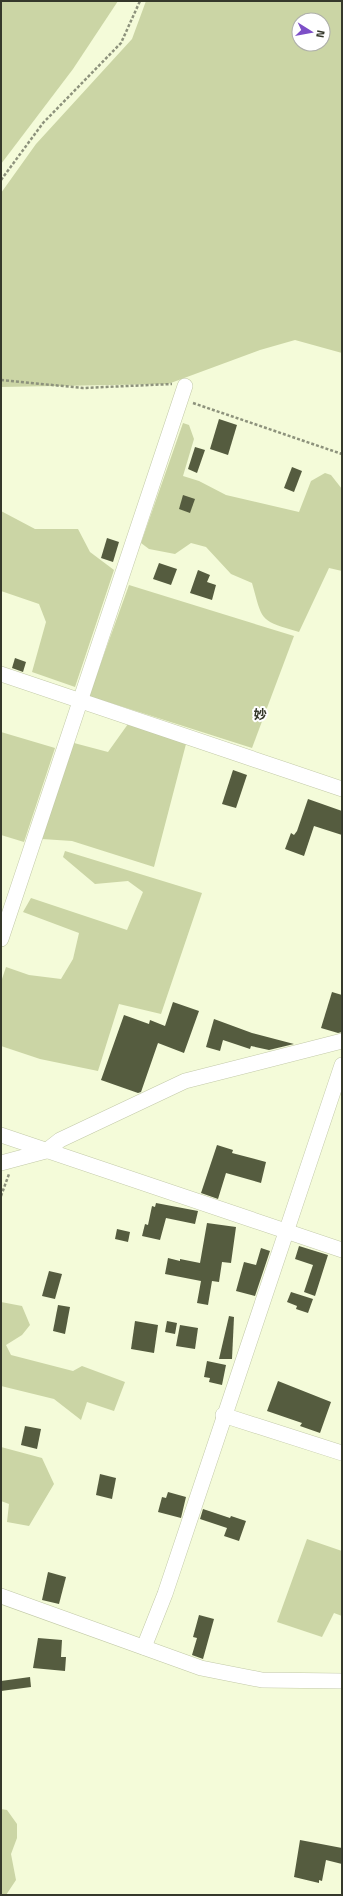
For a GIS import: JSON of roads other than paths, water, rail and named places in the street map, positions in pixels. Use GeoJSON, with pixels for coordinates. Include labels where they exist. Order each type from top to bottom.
{"type":"FeatureCollection","features":[{"type":"Feature","properties":{"kind":"street"},"geometry":{"type":"LineString","coordinates":[[1,939],[183,392]]}},
{"type":"Feature","properties":{"kind":"street"},"geometry":{"type":"LineString","coordinates":[[1,674],[342,789]]}},
{"type":"Feature","properties":{"kind":"street"},"geometry":{"type":"LineString","coordinates":[[8,1161],[46,1151],[60,1140],[185,1081],[342,1041]]}},
{"type":"Feature","properties":{"kind":"street"},"geometry":{"type":"LineString","coordinates":[[144,1647],[165,1594],[223,1415],[342,1065]]}},
{"type":"Feature","properties":{"kind":"street"},"geometry":{"type":"LineString","coordinates":[[1,1135],[342,1250]]}},
{"type":"Feature","properties":{"kind":"street"},"geometry":{"type":"LineString","coordinates":[[223,1415],[342,1453]]}},
{"type":"Feature","properties":{"kind":"street"},"geometry":{"type":"LineString","coordinates":[[1,1596],[201,1668],[262,1680],[342,1681]]}},
{"type":"Feature","properties":{"kind":"district","name":"妙"},"geometry":{"type":"Point","coordinates":[260,714]}}]}
